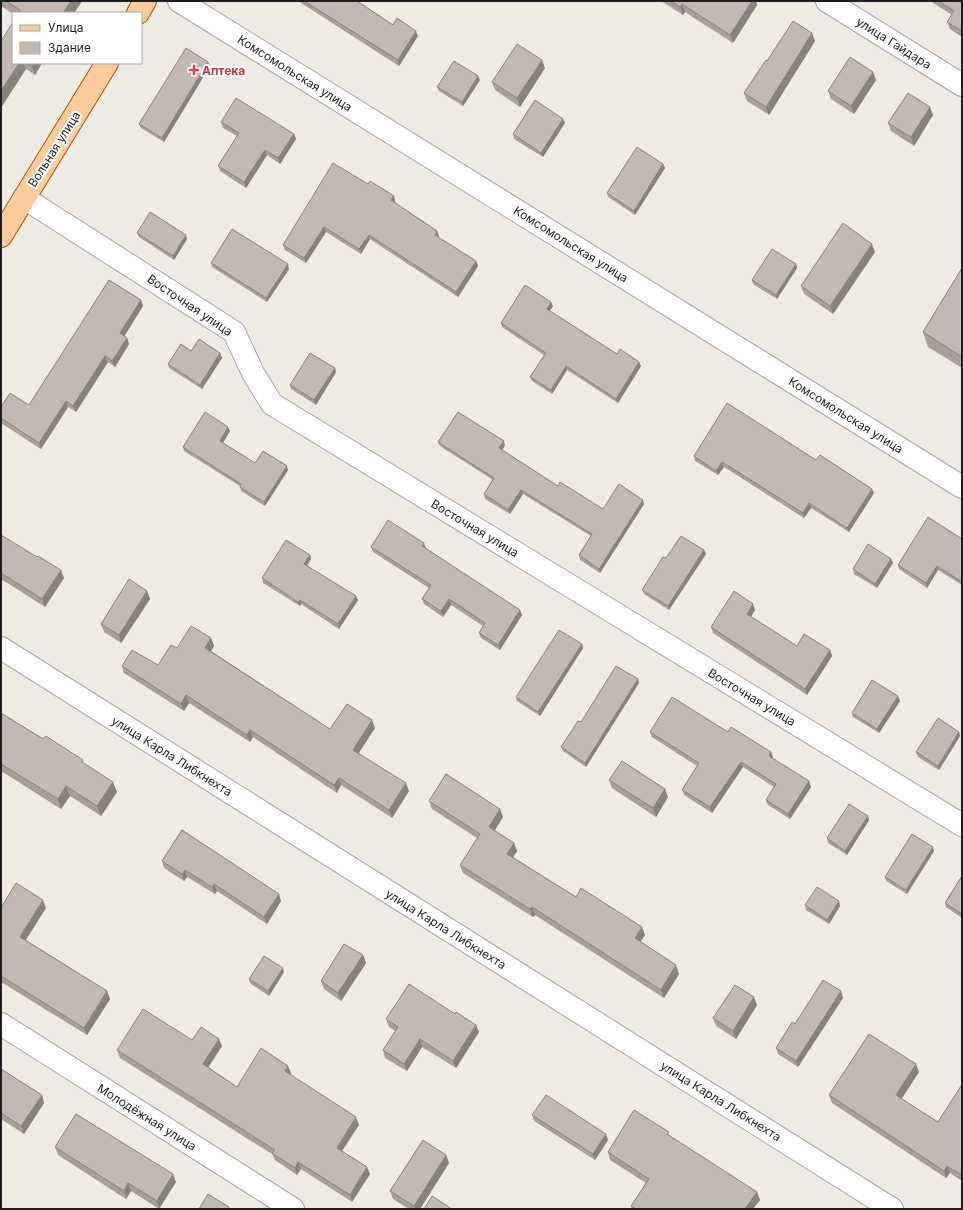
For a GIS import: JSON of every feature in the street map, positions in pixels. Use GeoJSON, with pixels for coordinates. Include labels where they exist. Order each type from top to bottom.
{"type":"FeatureCollection","features":[{"type":"Feature","properties":{"kind":"main road"},"geometry":{"type":"LineString","coordinates":[[139,12],[145,1]]}},
{"type":"Feature","properties":{"kind":"main road","name":"Вольная улица"},"geometry":{"type":"LineString","coordinates":[[1,236],[106,64]]}},
{"type":"Feature","properties":{"kind":"street","name":"Комсомольская улица"},"geometry":{"type":"LineString","coordinates":[[179,1],[962,487]]}},
{"type":"Feature","properties":{"kind":"street","name":"улица Гайдара"},"geometry":{"type":"LineString","coordinates":[[827,1],[962,85]]}},
{"type":"Feature","properties":{"kind":"street","name":"Восточная улица"},"geometry":{"type":"LineString","coordinates":[[24,198],[234,332],[253,373],[272,404],[962,824]]}},
{"type":"Feature","properties":{"kind":"street","name":"улица Карла Либкнехта"},"geometry":{"type":"LineString","coordinates":[[1,648],[892,1209]]}},
{"type":"Feature","properties":{"kind":"street","name":"Молодёжная улица"},"geometry":{"type":"LineString","coordinates":[[1,1024],[293,1209]]}},
{"type":"Feature","properties":{"kind":"building"},"geometry":{"type":"Polygon","coordinates":[[[6,1],[71,1],[64,12],[19,12],[20,10],[6,1]]]}},
{"type":"Feature","properties":{"kind":"building"},"geometry":{"type":"Polygon","coordinates":[[[304,1],[357,1],[393,25],[397,18],[416,31],[398,60],[304,1]]]}},
{"type":"Feature","properties":{"kind":"building"},"geometry":{"type":"Polygon","coordinates":[[[671,1],[752,1],[730,35],[682,4],[680,7],[671,1]]]}},
{"type":"Feature","properties":{"kind":"building"},"geometry":{"type":"Polygon","coordinates":[[[939,1],[962,1],[962,31],[947,22],[954,11],[939,1]]]}},
{"type":"Feature","properties":{"kind":"building"},"geometry":{"type":"Polygon","coordinates":[[[793,21],[812,33],[766,107],[744,93],[793,21]]]}},
{"type":"Feature","properties":{"kind":"building"},"geometry":{"type":"Polygon","coordinates":[[[12,24],[12,64],[18,64],[1,91],[1,41],[12,24]]]}},
{"type":"Feature","properties":{"kind":"building"},"geometry":{"type":"Polygon","coordinates":[[[517,44],[542,60],[517,98],[492,82],[517,44]]]}},
{"type":"Feature","properties":{"kind":"building"},"geometry":{"type":"Polygon","coordinates":[[[186,48],[208,62],[162,138],[139,124],[186,48]]]}},
{"type":"Feature","properties":{"kind":"building"},"geometry":{"type":"Polygon","coordinates":[[[850,57],[873,72],[851,106],[828,91],[850,57]]]}},
{"type":"Feature","properties":{"kind":"building"},"geometry":{"type":"Polygon","coordinates":[[[454,61],[478,76],[462,102],[437,87],[454,61]]]}},
{"type":"Feature","properties":{"kind":"building"},"geometry":{"type":"Polygon","coordinates":[[[908,93],[930,107],[911,137],[888,123],[908,93]]]}},
{"type":"Feature","properties":{"kind":"building"},"geometry":{"type":"Polygon","coordinates":[[[236,98],[294,134],[278,158],[265,150],[244,182],[218,166],[239,133],[221,122],[236,98]]]}},
{"type":"Feature","properties":{"kind":"building"},"geometry":{"type":"Polygon","coordinates":[[[535,100],[563,119],[541,153],[513,134],[535,100]]]}},
{"type":"Feature","properties":{"kind":"building"},"geometry":{"type":"Polygon","coordinates":[[[637,147],[663,164],[634,211],[607,193],[637,147]]]}},
{"type":"Feature","properties":{"kind":"building"},"geometry":{"type":"Polygon","coordinates":[[[333,163],[368,184],[370,181],[394,196],[391,200],[437,231],[435,235],[476,261],[456,292],[369,235],[359,249],[324,227],[304,258],[283,245],[333,163]]]}},
{"type":"Feature","properties":{"kind":"building"},"geometry":{"type":"Polygon","coordinates":[[[150,212],[186,235],[173,256],[137,233],[150,212]]]}},
{"type":"Feature","properties":{"kind":"building"},"geometry":{"type":"Polygon","coordinates":[[[843,223],[872,244],[830,306],[801,286],[843,223]]]}},
{"type":"Feature","properties":{"kind":"building"},"geometry":{"type":"Polygon","coordinates":[[[232,229],[288,264],[266,298],[211,263],[232,229]]]}},
{"type":"Feature","properties":{"kind":"building"},"geometry":{"type":"Polygon","coordinates":[[[772,249],[796,264],[776,295],[752,280],[772,249]]]}},
{"type":"Feature","properties":{"kind":"building"},"geometry":{"type":"Polygon","coordinates":[[[962,268],[962,357],[923,332],[962,268]]]}},
{"type":"Feature","properties":{"kind":"building"},"geometry":{"type":"Polygon","coordinates":[[[109,280],[141,300],[120,333],[127,338],[112,361],[105,356],[73,406],[66,401],[39,443],[1,418],[1,407],[10,393],[29,405],[109,280]]]}},
{"type":"Feature","properties":{"kind":"building"},"geometry":{"type":"Polygon","coordinates":[[[525,285],[551,302],[547,309],[617,354],[620,349],[639,362],[616,399],[566,366],[551,390],[530,377],[546,353],[501,323],[525,285]]]}},
{"type":"Feature","properties":{"kind":"building"},"geometry":{"type":"Polygon","coordinates":[[[199,339],[220,353],[200,385],[168,364],[181,344],[191,351],[199,339]]]}},
{"type":"Feature","properties":{"kind":"building"},"geometry":{"type":"Polygon","coordinates":[[[310,353],[335,368],[314,400],[290,385],[310,353]]]}},
{"type":"Feature","properties":{"kind":"building"},"geometry":{"type":"Polygon","coordinates":[[[727,403],[816,460],[820,455],[872,489],[847,528],[809,503],[803,513],[722,462],[716,471],[694,456],[727,403]]]}},
{"type":"Feature","properties":{"kind":"building"},"geometry":{"type":"Polygon","coordinates":[[[205,412],[228,427],[220,441],[255,463],[263,451],[287,466],[264,502],[240,487],[241,484],[183,447],[205,412]]]}},
{"type":"Feature","properties":{"kind":"building"},"geometry":{"type":"Polygon","coordinates":[[[458,412],[504,441],[499,448],[558,486],[560,482],[603,509],[619,484],[643,500],[599,569],[579,555],[592,534],[521,490],[508,510],[484,494],[494,478],[438,442],[458,412]]]}},
{"type":"Feature","properties":{"kind":"building"},"geometry":{"type":"Polygon","coordinates":[[[928,517],[962,539],[962,582],[937,566],[926,583],[898,565],[928,517]]]}},
{"type":"Feature","properties":{"kind":"building"},"geometry":{"type":"Polygon","coordinates":[[[388,520],[424,543],[422,546],[520,610],[498,645],[479,633],[485,623],[449,599],[441,611],[422,599],[431,585],[371,547],[388,520]]]}},
{"type":"Feature","properties":{"kind":"building"},"geometry":{"type":"Polygon","coordinates":[[[1,535],[61,570],[42,599],[1,573],[1,535]]]}},
{"type":"Feature","properties":{"kind":"building"},"geometry":{"type":"Polygon","coordinates":[[[681,536],[704,550],[668,606],[642,590],[663,557],[666,558],[681,536]]]}},
{"type":"Feature","properties":{"kind":"building"},"geometry":{"type":"Polygon","coordinates":[[[286,540],[310,555],[304,564],[356,596],[338,624],[300,600],[298,602],[262,578],[286,540]]]}},
{"type":"Feature","properties":{"kind":"building"},"geometry":{"type":"Polygon","coordinates":[[[868,544],[891,559],[875,584],[853,569],[868,544]]]}},
{"type":"Feature","properties":{"kind":"building"},"geometry":{"type":"Polygon","coordinates":[[[129,579],[147,591],[119,635],[101,624],[129,579]]]}},
{"type":"Feature","properties":{"kind":"building"},"geometry":{"type":"Polygon","coordinates":[[[734,591],[753,604],[747,614],[797,646],[804,634],[830,650],[805,689],[711,627],[734,591]]]}},
{"type":"Feature","properties":{"kind":"building"},"geometry":{"type":"Polygon","coordinates":[[[191,626],[211,638],[205,648],[330,729],[347,704],[372,720],[353,750],[406,783],[389,810],[339,778],[334,785],[250,730],[247,735],[186,695],[181,704],[122,666],[132,650],[158,665],[171,645],[177,648],[191,626]]]}},
{"type":"Feature","properties":{"kind":"building"},"geometry":{"type":"Polygon","coordinates":[[[559,630],[582,644],[538,712],[516,697],[559,630]]]}},
{"type":"Feature","properties":{"kind":"building"},"geometry":{"type":"Polygon","coordinates":[[[616,666],[638,679],[585,763],[561,747],[578,721],[581,722],[616,666]]]}},
{"type":"Feature","properties":{"kind":"building"},"geometry":{"type":"Polygon","coordinates":[[[872,680],[898,696],[877,729],[852,713],[872,680]]]}},
{"type":"Feature","properties":{"kind":"building"},"geometry":{"type":"Polygon","coordinates":[[[672,697],[728,732],[731,727],[771,752],[769,756],[809,781],[788,814],[766,800],[776,784],[741,762],[710,807],[682,790],[699,763],[650,732],[672,697]]]}},
{"type":"Feature","properties":{"kind":"building"},"geometry":{"type":"Polygon","coordinates":[[[1,713],[43,739],[46,736],[113,782],[97,806],[66,786],[58,799],[1,764],[1,713]]]}},
{"type":"Feature","properties":{"kind":"building"},"geometry":{"type":"Polygon","coordinates":[[[938,718],[959,732],[938,766],[916,752],[938,718]]]}},
{"type":"Feature","properties":{"kind":"building"},"geometry":{"type":"Polygon","coordinates":[[[622,761],[665,789],[653,808],[609,780],[622,761]]]}},
{"type":"Feature","properties":{"kind":"building"},"geometry":{"type":"Polygon","coordinates":[[[446,774],[500,809],[489,827],[514,843],[507,854],[576,897],[581,888],[642,927],[635,938],[676,965],[661,990],[532,907],[530,909],[460,865],[480,834],[429,801],[446,774]]]}},
{"type":"Feature","properties":{"kind":"building"},"geometry":{"type":"Polygon","coordinates":[[[849,804],[868,816],[845,851],[827,838],[849,804]]]}},
{"type":"Feature","properties":{"kind":"building"},"geometry":{"type":"Polygon","coordinates":[[[182,830],[279,894],[264,917],[214,884],[212,887],[185,870],[182,874],[162,861],[182,830]]]}},
{"type":"Feature","properties":{"kind":"building"},"geometry":{"type":"Polygon","coordinates":[[[912,834],[933,847],[906,890],[885,877],[912,834]]]}},
{"type":"Feature","properties":{"kind":"building"},"geometry":{"type":"Polygon","coordinates":[[[962,876],[962,914],[945,903],[962,876]]]}},
{"type":"Feature","properties":{"kind":"building"},"geometry":{"type":"Polygon","coordinates":[[[16,883],[43,900],[20,937],[107,991],[84,1028],[1,976],[1,908],[16,883]]]}},
{"type":"Feature","properties":{"kind":"building"},"geometry":{"type":"Polygon","coordinates":[[[817,887],[839,901],[827,920],[805,905],[817,887]]]}},
{"type":"Feature","properties":{"kind":"building"},"geometry":{"type":"Polygon","coordinates":[[[344,944],[363,955],[338,993],[321,981],[344,944]]]}},
{"type":"Feature","properties":{"kind":"building"},"geometry":{"type":"Polygon","coordinates":[[[264,956],[283,968],[268,991],[249,979],[264,956]]]}},
{"type":"Feature","properties":{"kind":"building"},"geometry":{"type":"Polygon","coordinates":[[[823,980],[841,991],[796,1061],[776,1048],[792,1022],[795,1024],[823,980]]]}},
{"type":"Feature","properties":{"kind":"building"},"geometry":{"type":"Polygon","coordinates":[[[409,984],[455,1014],[456,1012],[476,1025],[453,1061],[420,1039],[404,1064],[383,1050],[398,1027],[386,1019],[409,984]]]}},
{"type":"Feature","properties":{"kind":"building"},"geometry":{"type":"Polygon","coordinates":[[[735,985],[754,997],[733,1031],[713,1018],[735,985]]]}},
{"type":"Feature","properties":{"kind":"building"},"geometry":{"type":"Polygon","coordinates":[[[143,1009],[192,1040],[201,1027],[219,1039],[203,1064],[237,1087],[261,1048],[288,1066],[285,1071],[356,1117],[337,1148],[367,1167],[350,1195],[298,1162],[295,1168],[272,1153],[275,1150],[117,1050],[143,1009]]]}},
{"type":"Feature","properties":{"kind":"building"},"geometry":{"type":"Polygon","coordinates":[[[869,1034],[916,1064],[896,1095],[938,1122],[961,1086],[962,1087],[962,1175],[947,1166],[944,1171],[829,1095],[869,1034]]]}},
{"type":"Feature","properties":{"kind":"building"},"geometry":{"type":"Polygon","coordinates":[[[1,1069],[42,1095],[21,1126],[1,1113],[1,1069]]]}},
{"type":"Feature","properties":{"kind":"building"},"geometry":{"type":"Polygon","coordinates":[[[546,1095],[606,1134],[593,1154],[532,1115],[546,1095]]]}},
{"type":"Feature","properties":{"kind":"building"},"geometry":{"type":"Polygon","coordinates":[[[634,1110],[669,1132],[667,1134],[757,1192],[745,1209],[636,1209],[631,1206],[649,1179],[608,1152],[634,1110]]]}},
{"type":"Feature","properties":{"kind":"building"},"geometry":{"type":"Polygon","coordinates":[[[76,1114],[173,1174],[157,1201],[128,1183],[124,1191],[55,1147],[76,1114]]]}},
{"type":"Feature","properties":{"kind":"building"},"geometry":{"type":"Polygon","coordinates":[[[423,1140],[446,1155],[414,1206],[390,1191],[423,1140]]]}},
{"type":"Feature","properties":{"kind":"building"},"geometry":{"type":"Polygon","coordinates":[[[208,1194],[229,1207],[228,1209],[199,1209],[208,1194]]]}},
{"type":"Feature","properties":{"kind":"building"},"geometry":{"type":"Polygon","coordinates":[[[432,1196],[452,1209],[424,1209],[432,1196]]]}},
{"type":"Feature","properties":{"kind":"place","name":"Аптека"},"geometry":{"type":"Point","coordinates":[194,70]}}]}
